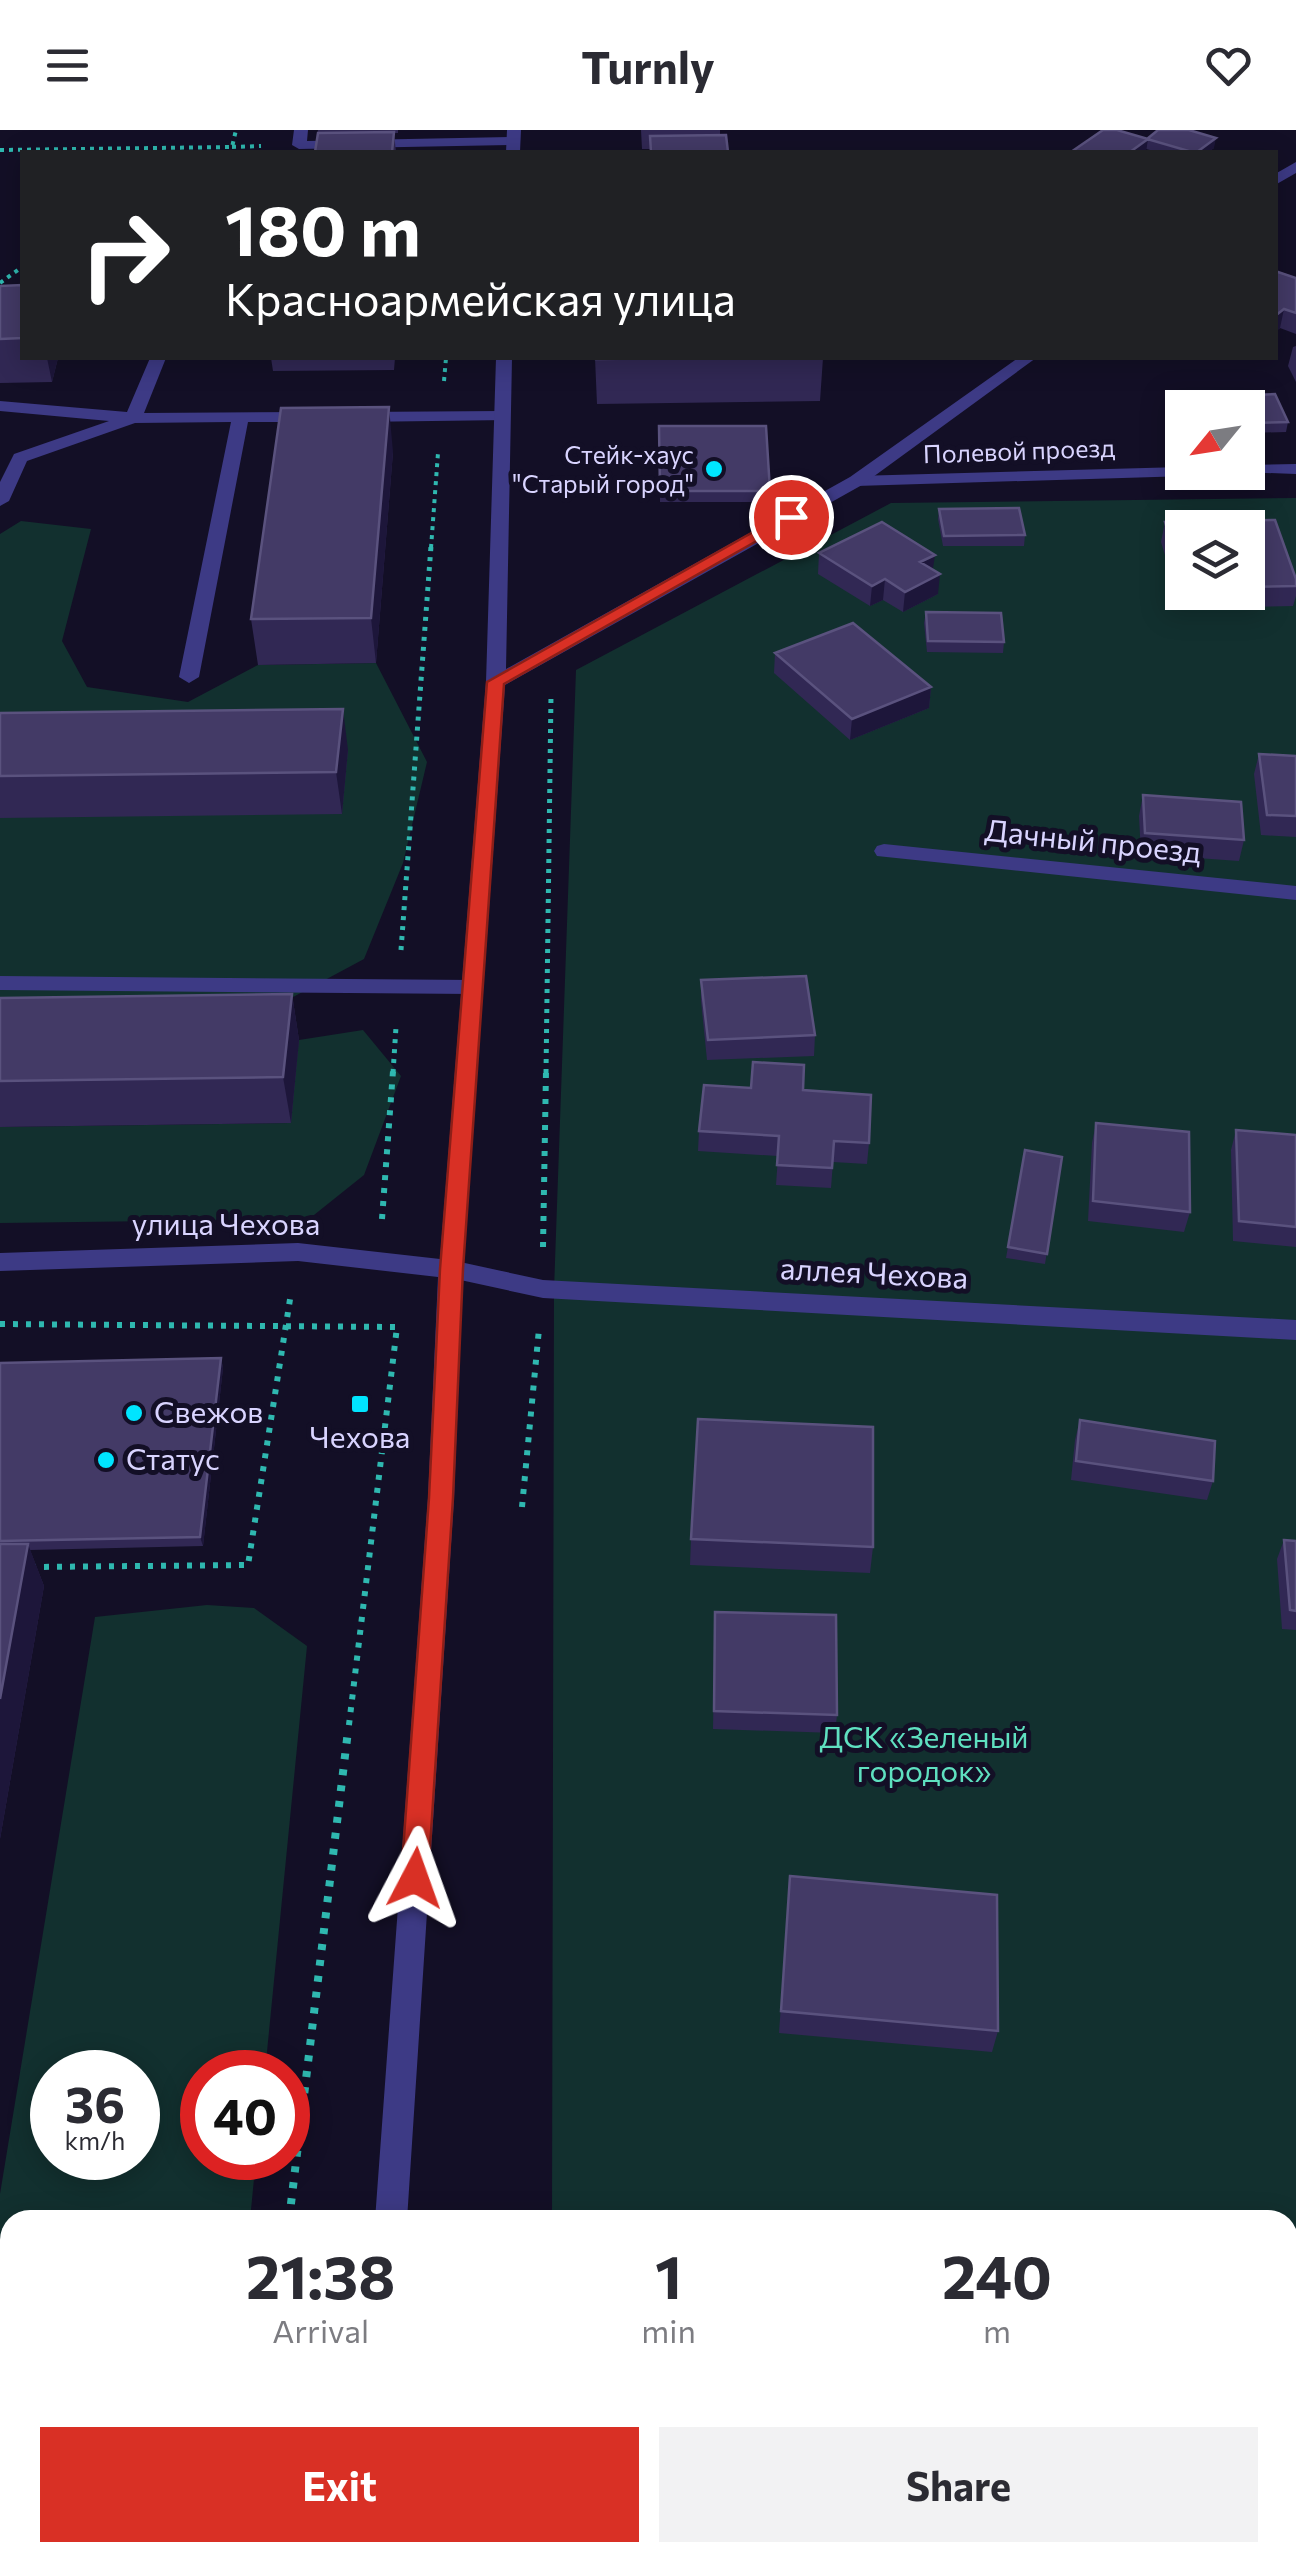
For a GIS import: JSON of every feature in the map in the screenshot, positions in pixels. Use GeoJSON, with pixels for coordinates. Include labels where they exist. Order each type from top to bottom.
{"type":"FeatureCollection","features":[{"type":"Feature","properties":{"kind":"street"},"geometry":{"type":"LineString","coordinates":[[301,130],[299,145],[513,141]]}},
{"type":"Feature","properties":{"kind":"street"},"geometry":{"type":"LineString","coordinates":[[0,467],[134,418],[157,360]]}},
{"type":"Feature","properties":{"kind":"street"},"geometry":{"type":"LineString","coordinates":[[392,2210],[441,1498],[452,1269],[496,682],[504,360]]}},
{"type":"Feature","properties":{"kind":"street"},"geometry":{"type":"LineString","coordinates":[[496,682],[856,481],[1025,360]]}},
{"type":"Feature","properties":{"kind":"street"},"geometry":{"type":"LineString","coordinates":[[0,406],[134,418],[502,416]]}},
{"type":"Feature","properties":{"kind":"street"},"geometry":{"type":"LineString","coordinates":[[190,677],[241,417]]}},
{"type":"Feature","properties":{"kind":"street"},"geometry":{"type":"LineString","coordinates":[[0,500],[20,458]]}},
{"type":"Feature","properties":{"kind":"street"},"geometry":{"type":"LineString","coordinates":[[1265,470],[1296,469]]}},
{"type":"Feature","properties":{"kind":"street","name":"Полевой проезд"},"geometry":{"type":"LineString","coordinates":[[856,481],[1165,472]]}},
{"type":"Feature","properties":{"kind":"street","name":"Дачный проезд"},"geometry":{"type":"LineString","coordinates":[[884,851],[1296,894]]}},
{"type":"Feature","properties":{"kind":"street"},"geometry":{"type":"LineString","coordinates":[[0,983],[473,987]]}},
{"type":"Feature","properties":{"kind":"street","name":"улица Чехова"},"geometry":{"type":"LineString","coordinates":[[0,1262],[298,1252],[452,1269]]}},
{"type":"Feature","properties":{"kind":"street","name":"аллея Чехова"},"geometry":{"type":"LineString","coordinates":[[452,1269],[543,1290],[1296,1330]]}},
{"type":"Feature","properties":{"kind":"path"},"geometry":{"type":"LineString","coordinates":[[116,150],[232,147],[236,130]]}},
{"type":"Feature","properties":{"kind":"path"},"geometry":{"type":"LineString","coordinates":[[379,1263],[446,360]]}},
{"type":"Feature","properties":{"kind":"path"},"geometry":{"type":"LineString","coordinates":[[522,1507],[543,1290],[552,689]]}},
{"type":"Feature","properties":{"kind":"path"},"geometry":{"type":"LineString","coordinates":[[19,1567],[248,1565],[298,1252]]}},
{"type":"Feature","properties":{"kind":"path"},"geometry":{"type":"LineString","coordinates":[[0,1324],[397,1327],[291,2210]]}},
{"type":"Feature","properties":{"kind":"green space","name":"ДСК «Зеленый городок»"},"geometry":{"type":"Polygon","coordinates":[[[1296,498],[1296,2210],[552,2210],[554,1290],[576,670],[891,503],[1296,498]]]}},
{"type":"Feature","properties":{"kind":"green space"},"geometry":{"type":"Polygon","coordinates":[[[21,521],[91,529],[62,641],[87,687],[188,702],[258,665],[376,663],[427,762],[403,863],[364,959],[211,1041],[0,1044],[0,534],[21,521]]]}},
{"type":"Feature","properties":{"kind":"green space"},"geometry":{"type":"Polygon","coordinates":[[[363,1030],[401,1076],[364,1175],[309,1219],[0,1223],[0,1127],[290,1123],[299,1040],[363,1030]]]}},
{"type":"Feature","properties":{"kind":"green space"},"geometry":{"type":"Polygon","coordinates":[[[207,1605],[254,1608],[307,1646],[267,2050],[180,2050],[180,2180],[254,2180],[251,2210],[0,2210],[95,1617],[207,1605]]]}},
{"type":"Feature","properties":{"kind":"building"},"geometry":{"type":"Polygon","coordinates":[[[1103,130],[1148,139],[1133,150],[1074,150],[1103,130]]]}},
{"type":"Feature","properties":{"kind":"building"},"geometry":{"type":"Polygon","coordinates":[[[1158,130],[1189,130],[1216,138],[1200,150],[1147,139],[1158,130]]]}},
{"type":"Feature","properties":{"kind":"building"},"geometry":{"type":"Polygon","coordinates":[[[394,132],[392,150],[315,150],[318,133],[394,132]]]}},
{"type":"Feature","properties":{"kind":"building"},"geometry":{"type":"Polygon","coordinates":[[[726,135],[728,150],[651,150],[650,136],[726,135]]]}},
{"type":"Feature","properties":{"kind":"building"},"geometry":{"type":"Polygon","coordinates":[[[1278,272],[1296,278],[1296,313],[1284,309],[1278,314],[1278,272]]]}},
{"type":"Feature","properties":{"kind":"building"},"geometry":{"type":"Polygon","coordinates":[[[20,285],[20,338],[0,339],[0,286],[20,285]]]}},
{"type":"Feature","properties":{"kind":"building"},"geometry":{"type":"Polygon","coordinates":[[[1265,394],[1275,394],[1288,422],[1265,423],[1265,394]]]}},
{"type":"Feature","properties":{"kind":"building"},"geometry":{"type":"Polygon","coordinates":[[[389,407],[371,618],[251,619],[281,408],[389,407]]]}},
{"type":"Feature","properties":{"kind":"building","name":"Стейк-хаус \"Старый город\""},"geometry":{"type":"Polygon","coordinates":[[[659,426],[766,426],[770,491],[660,491],[659,426]]]}},
{"type":"Feature","properties":{"kind":"building"},"geometry":{"type":"Polygon","coordinates":[[[1019,508],[1025,535],[944,536],[939,509],[1019,508]]]}},
{"type":"Feature","properties":{"kind":"building"},"geometry":{"type":"Polygon","coordinates":[[[1265,520],[1275,520],[1296,586],[1265,587],[1265,520]]]}},
{"type":"Feature","properties":{"kind":"building"},"geometry":{"type":"Polygon","coordinates":[[[882,522],[935,555],[920,562],[940,574],[905,592],[885,579],[872,586],[819,553],[882,522]]]}},
{"type":"Feature","properties":{"kind":"building"},"geometry":{"type":"Polygon","coordinates":[[[926,612],[1001,613],[1004,642],[928,641],[926,612]]]}},
{"type":"Feature","properties":{"kind":"building"},"geometry":{"type":"Polygon","coordinates":[[[853,623],[931,687],[852,719],[775,653],[853,623]]]}},
{"type":"Feature","properties":{"kind":"building"},"geometry":{"type":"Polygon","coordinates":[[[343,709],[336,772],[0,776],[0,713],[343,709]]]}},
{"type":"Feature","properties":{"kind":"building"},"geometry":{"type":"Polygon","coordinates":[[[1259,754],[1296,756],[1296,816],[1267,815],[1259,754]]]}},
{"type":"Feature","properties":{"kind":"building"},"geometry":{"type":"Polygon","coordinates":[[[1143,795],[1241,802],[1244,840],[1145,833],[1143,795]]]}},
{"type":"Feature","properties":{"kind":"building"},"geometry":{"type":"Polygon","coordinates":[[[806,976],[815,1035],[708,1040],[701,980],[806,976]]]}},
{"type":"Feature","properties":{"kind":"building"},"geometry":{"type":"Polygon","coordinates":[[[292,994],[283,1077],[0,1081],[0,998],[292,994]]]}},
{"type":"Feature","properties":{"kind":"building"},"geometry":{"type":"Polygon","coordinates":[[[753,1062],[804,1065],[803,1090],[871,1095],[869,1143],[834,1141],[832,1168],[777,1165],[779,1136],[699,1131],[704,1085],[751,1088],[753,1062]]]}},
{"type":"Feature","properties":{"kind":"building"},"geometry":{"type":"Polygon","coordinates":[[[1096,1123],[1189,1132],[1190,1212],[1093,1201],[1096,1123]]]}},
{"type":"Feature","properties":{"kind":"building"},"geometry":{"type":"Polygon","coordinates":[[[1236,1130],[1296,1135],[1296,1227],[1239,1221],[1236,1130]]]}},
{"type":"Feature","properties":{"kind":"building"},"geometry":{"type":"Polygon","coordinates":[[[1025,1150],[1062,1157],[1047,1254],[1008,1247],[1025,1150]]]}},
{"type":"Feature","properties":{"kind":"building","name":"Статус"},"geometry":{"type":"Polygon","coordinates":[[[221,1358],[200,1537],[0,1541],[0,1363],[221,1358]]]}},
{"type":"Feature","properties":{"kind":"building"},"geometry":{"type":"Polygon","coordinates":[[[698,1419],[873,1427],[873,1547],[691,1539],[698,1419]]]}},
{"type":"Feature","properties":{"kind":"building"},"geometry":{"type":"Polygon","coordinates":[[[1080,1420],[1215,1441],[1213,1481],[1076,1461],[1080,1420]]]}},
{"type":"Feature","properties":{"kind":"building"},"geometry":{"type":"Polygon","coordinates":[[[1284,1540],[1296,1541],[1296,1611],[1290,1610],[1284,1540]]]}},
{"type":"Feature","properties":{"kind":"building"},"geometry":{"type":"Polygon","coordinates":[[[0,1544],[28,1544],[0,1699],[0,1544]]]}},
{"type":"Feature","properties":{"kind":"building"},"geometry":{"type":"Polygon","coordinates":[[[715,1612],[836,1615],[837,1715],[714,1711],[715,1612]]]}},
{"type":"Feature","properties":{"kind":"building"},"geometry":{"type":"Polygon","coordinates":[[[790,1876],[997,1895],[998,2031],[781,2011],[790,1876]]]}},
{"type":"Feature","properties":{"kind":"place","name":"Стейк-хаус \"Старый город\""},"geometry":{"type":"Point","coordinates":[714,469]}},
{"type":"Feature","properties":{"kind":"place","name":"Чехова"},"geometry":{"type":"Point","coordinates":[360,1404]}},
{"type":"Feature","properties":{"kind":"place","name":"Свежов"},"geometry":{"type":"Point","coordinates":[134,1413]}},
{"type":"Feature","properties":{"kind":"place","name":"Статус"},"geometry":{"type":"Point","coordinates":[106,1460]}},
{"type":"Feature","properties":{"kind":"route"},"geometry":{"type":"LineString","coordinates":[[415,1878],[452,1269],[496,682],[791,517]]}}]}
